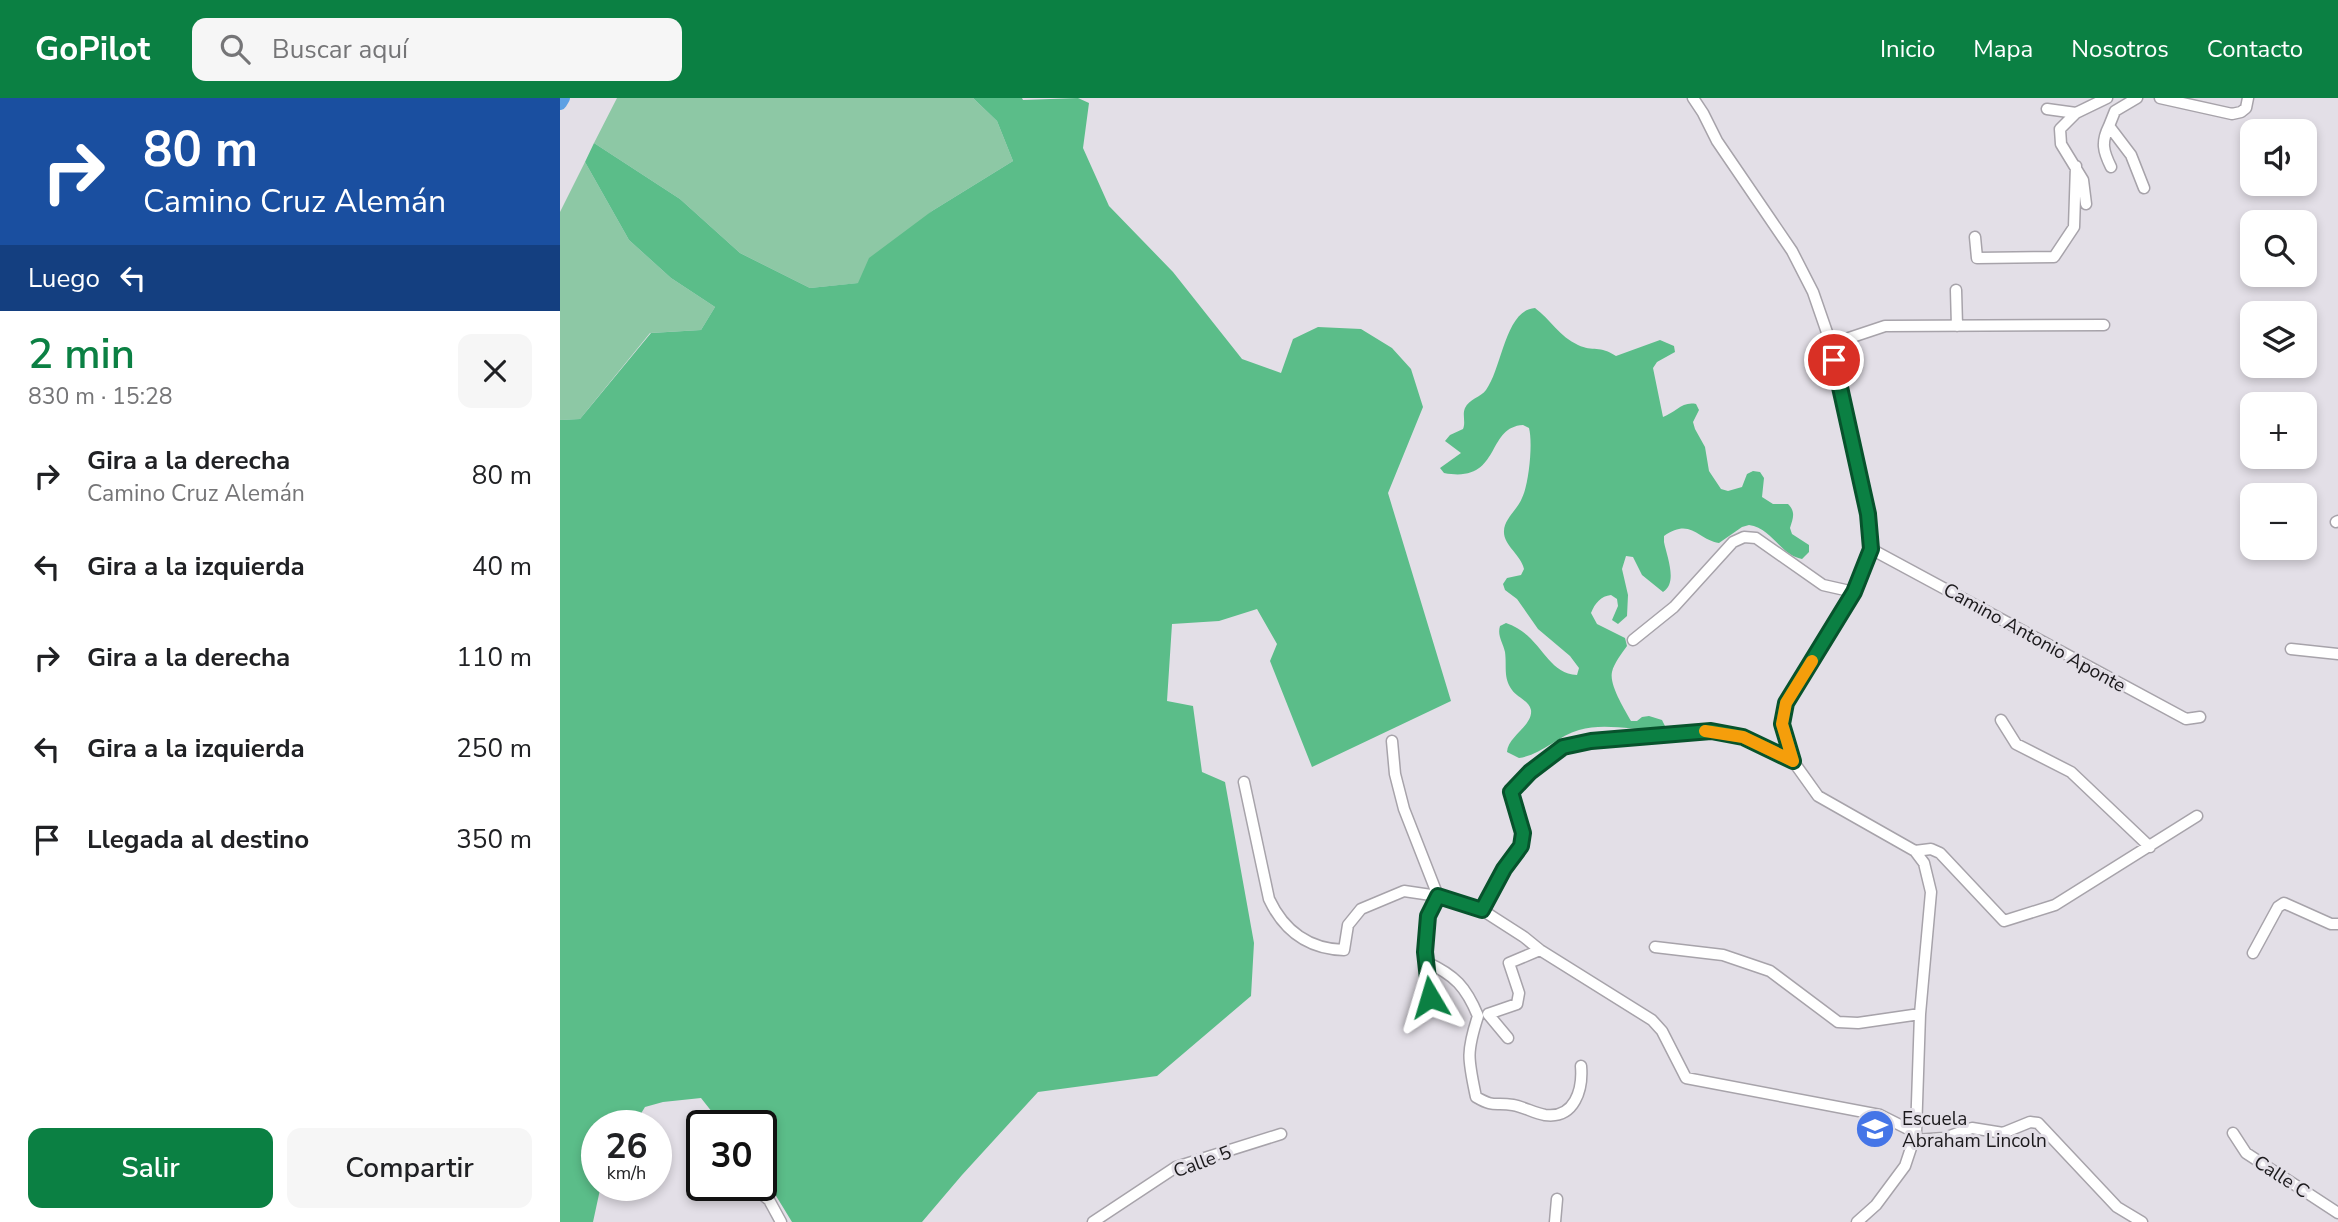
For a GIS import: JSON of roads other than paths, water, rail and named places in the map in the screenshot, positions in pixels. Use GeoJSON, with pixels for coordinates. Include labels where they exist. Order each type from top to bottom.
{"type":"FeatureCollection","features":[{"type":"Feature","properties":{"kind":"street"},"geometry":{"type":"LineString","coordinates":[[1693,98],[1717,141],[1792,251],[1813,292],[1831,344],[1868,514],[1871,549],[1854,592],[1786,703],[1782,724],[1793,761],[1818,796],[1915,851],[1924,863],[1930,892],[1920,1014],[1915,1136],[1905,1166],[1876,1205],[1857,1222]]}},
{"type":"Feature","properties":{"kind":"street"},"geometry":{"type":"LineString","coordinates":[[2086,204],[2083,180],[2061,144],[2060,129],[2076,113],[2107,98]]}},
{"type":"Feature","properties":{"kind":"street"},"geometry":{"type":"LineString","coordinates":[[2111,167],[2103,151],[2103,138],[2115,111],[2137,98]]}},
{"type":"Feature","properties":{"kind":"street"},"geometry":{"type":"LineString","coordinates":[[2160,98],[2232,114],[2246,108],[2248,98]]}},
{"type":"Feature","properties":{"kind":"street"},"geometry":{"type":"LineString","coordinates":[[2047,109],[2076,113]]}},
{"type":"Feature","properties":{"kind":"street"},"geometry":{"type":"LineString","coordinates":[[2109,126],[2130,155],[2144,188]]}},
{"type":"Feature","properties":{"kind":"street"},"geometry":{"type":"LineString","coordinates":[[1975,237],[1977,257],[2054,257],[2074,227],[2076,166]]}},
{"type":"Feature","properties":{"kind":"street"},"geometry":{"type":"LineString","coordinates":[[1956,290],[1956,326]]}},
{"type":"Feature","properties":{"kind":"street"},"geometry":{"type":"LineString","coordinates":[[1831,344],[1885,326],[2104,325]]}},
{"type":"Feature","properties":{"kind":"street"},"geometry":{"type":"LineString","coordinates":[[1633,640],[1674,607],[1733,542],[1744,537],[1756,538],[1823,585],[1854,592]]}},
{"type":"Feature","properties":{"kind":"street","name":"Camino Antonio Aponte"},"geometry":{"type":"LineString","coordinates":[[1871,549],[2186,719],[2200,718]]}},
{"type":"Feature","properties":{"kind":"street"},"geometry":{"type":"LineString","coordinates":[[2291,649],[2338,653]]}},
{"type":"Feature","properties":{"kind":"street"},"geometry":{"type":"LineString","coordinates":[[2001,720],[2016,744],[2071,772],[2150,847]]}},
{"type":"Feature","properties":{"kind":"street"},"geometry":{"type":"LineString","coordinates":[[1482,910],[1504,869],[1521,846],[1523,833],[1511,792],[1530,772],[1563,747],[1591,741],[1711,731],[1743,737],[1793,761]]}},
{"type":"Feature","properties":{"kind":"street"},"geometry":{"type":"LineString","coordinates":[[1392,741],[1395,774],[1405,809],[1438,896],[1428,916],[1426,962],[1430,997]]}},
{"type":"Feature","properties":{"kind":"street"},"geometry":{"type":"LineString","coordinates":[[1244,782],[1269,899],[1277,916],[1306,942],[1325,949],[1344,950],[1348,925],[1362,909],[1404,891],[1438,896],[1482,910],[1652,1020],[1662,1031],[1686,1078],[1880,1115],[1915,1136],[1944,1138],[1972,1128],[2003,1133],[2030,1122],[2038,1123],[2117,1207],[2142,1222]]}},
{"type":"Feature","properties":{"kind":"street"},"geometry":{"type":"LineString","coordinates":[[1915,851],[1931,849],[1940,853],[2004,921],[2056,905],[2197,816]]}},
{"type":"Feature","properties":{"kind":"street"},"geometry":{"type":"LineString","coordinates":[[2253,953],[2278,907],[2284,903],[2331,924],[2338,924]]}},
{"type":"Feature","properties":{"kind":"street"},"geometry":{"type":"LineString","coordinates":[[1655,947],[1723,955],[1770,971],[1838,1022],[1858,1023],[1920,1014]]}},
{"type":"Feature","properties":{"kind":"street"},"geometry":{"type":"LineString","coordinates":[[1508,1038],[1488,1014],[1517,1003],[1519,993],[1509,963],[1540,950]]}},
{"type":"Feature","properties":{"kind":"street"},"geometry":{"type":"LineString","coordinates":[[1426,962],[1445,970],[1461,984],[1478,1016],[1468,1057],[1476,1097],[1490,1105],[1512,1105],[1543,1115],[1556,1115],[1567,1109],[1579,1096],[1581,1066]]}},
{"type":"Feature","properties":{"kind":"street","name":"Calle C"},"geometry":{"type":"LineString","coordinates":[[2233,1133],[2246,1153],[2338,1213]]}},
{"type":"Feature","properties":{"kind":"street","name":"Calle 5"},"geometry":{"type":"LineString","coordinates":[[1093,1222],[1177,1167],[1281,1134]]}},
{"type":"Feature","properties":{"kind":"street"},"geometry":{"type":"LineString","coordinates":[[1555,1222],[1557,1199]]}},
{"type":"Feature","properties":{"kind":"street"},"geometry":{"type":"LineString","coordinates":[[770,1201],[781,1222]]}},
{"type":"Feature","properties":{"kind":"waterway"},"geometry":{"type":"LineString","coordinates":[[560,103],[563,98]]}},
{"type":"Feature","properties":{"kind":"place","name":"Escuela Abraham Lincoln"},"geometry":{"type":"Point","coordinates":[1875,1129]}}]}
